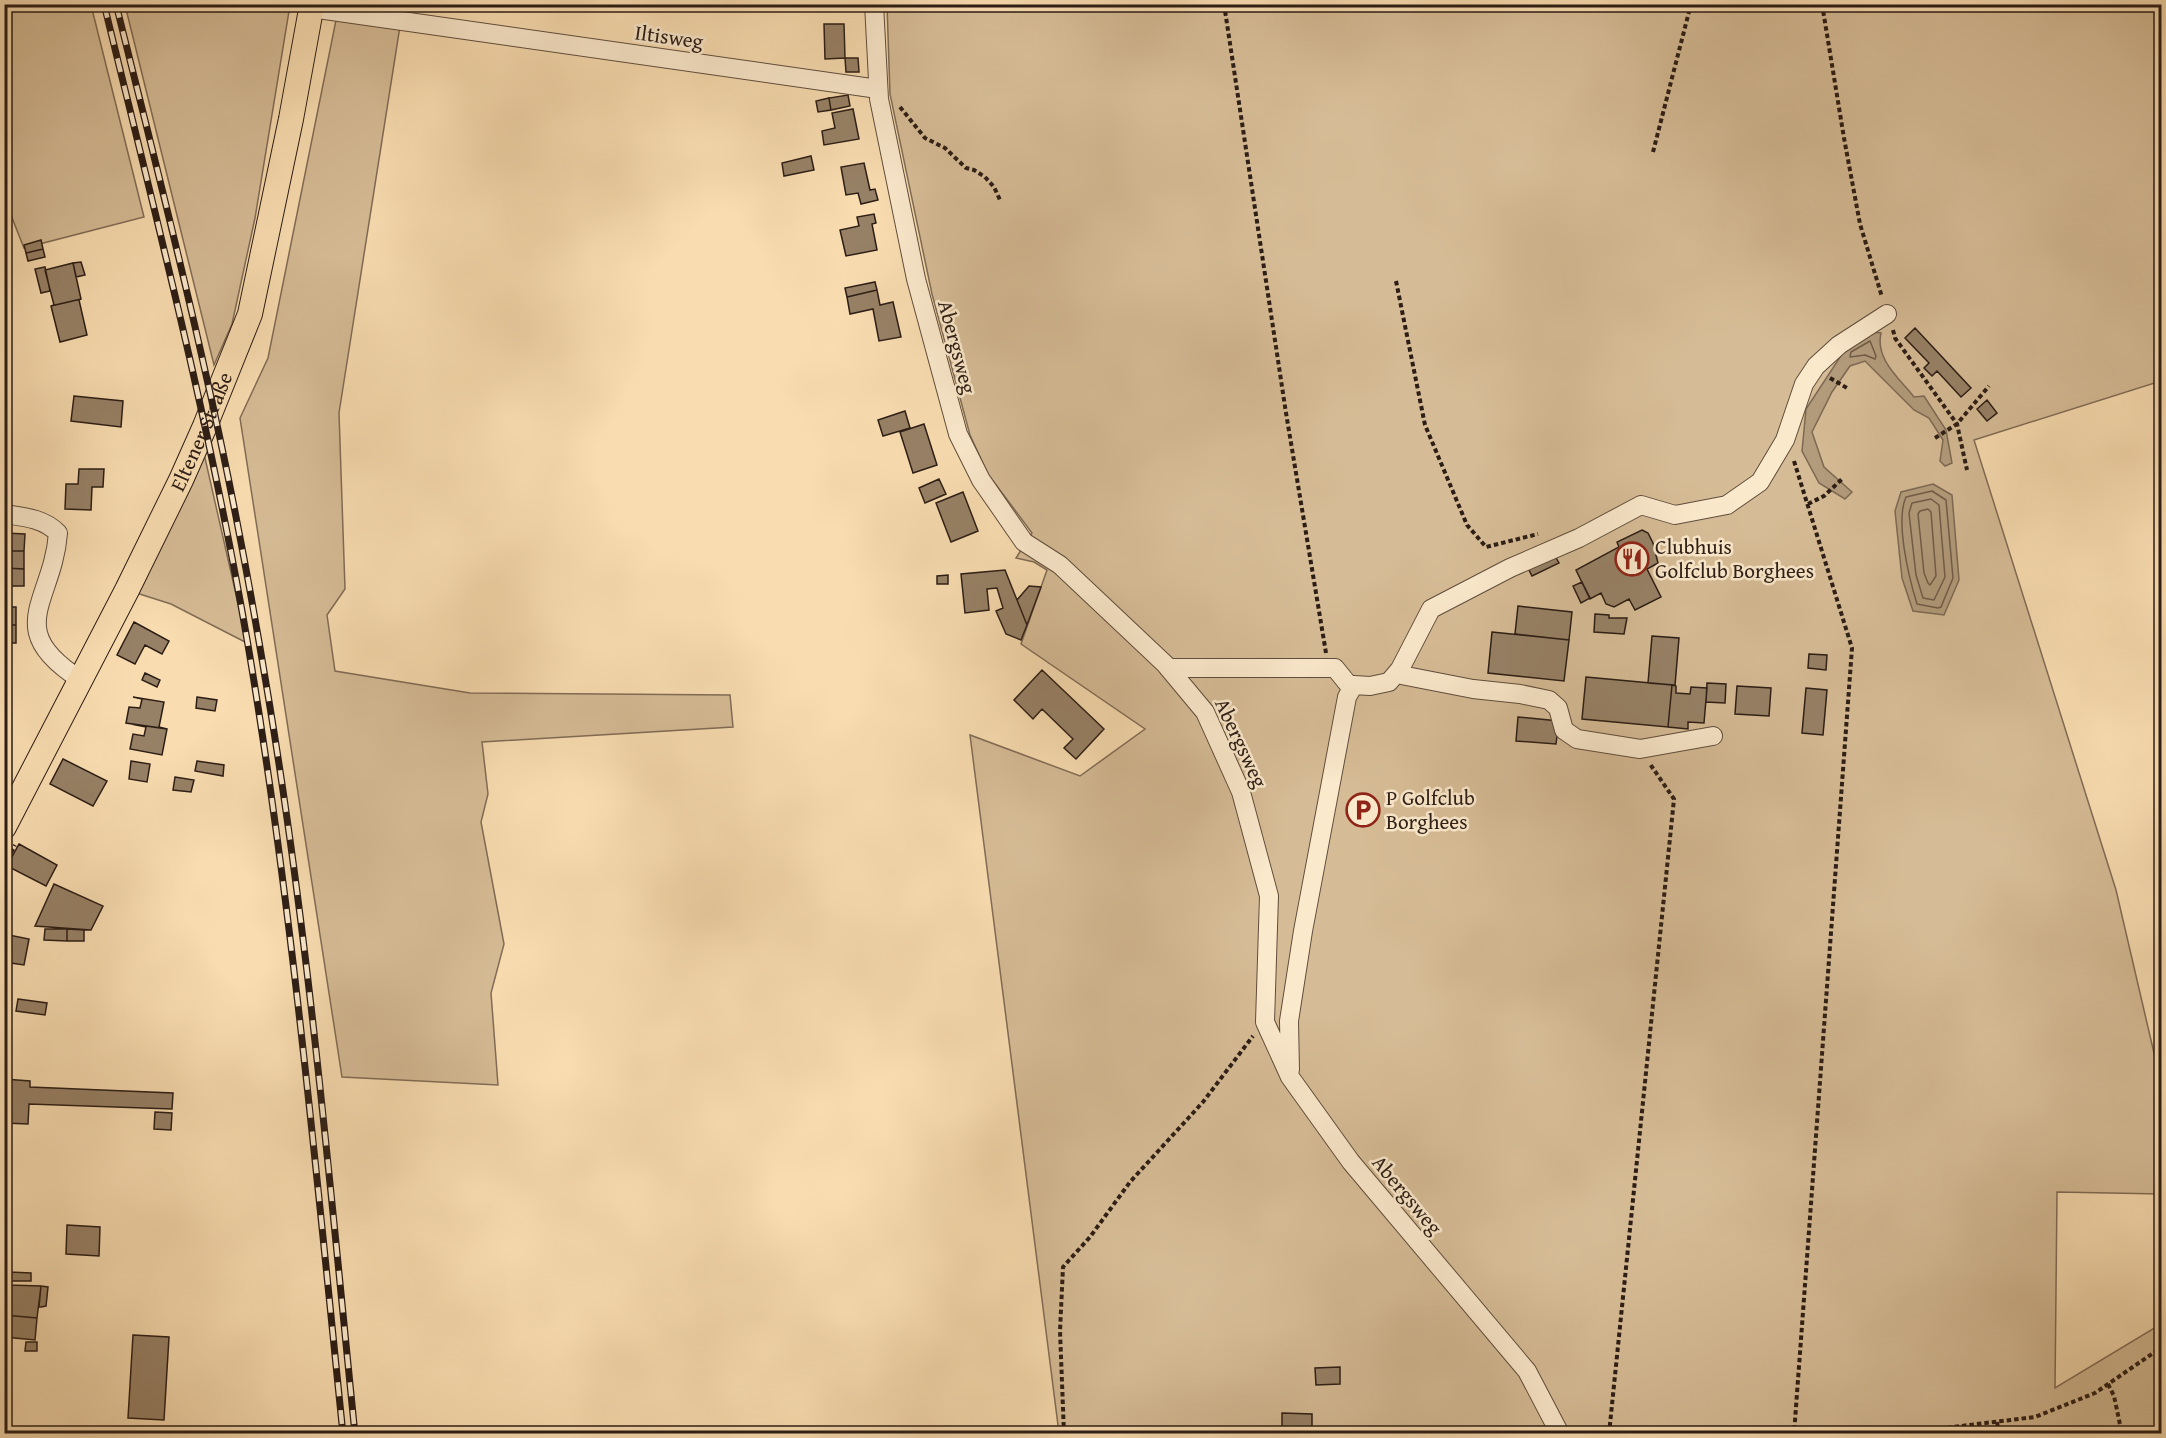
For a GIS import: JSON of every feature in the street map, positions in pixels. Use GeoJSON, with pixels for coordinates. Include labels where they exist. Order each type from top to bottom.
{"type":"FeatureCollection","features":[{"type":"Feature","properties":{"kind":"main road","name":"Eltener Straße"},"geometry":{"type":"LineString","coordinates":[[4,827],[128,590],[181,480],[250,314],[312,6]]}},
{"type":"Feature","properties":{"kind":"street","name":"Abergsweg"},"geometry":{"type":"LineString","coordinates":[[874,4],[878,94],[916,279],[958,434],[981,480],[1023,542],[1060,565],[1168,668],[1205,712],[1241,792],[1254,833],[1269,896],[1265,1022],[1290,1077],[1351,1162],[1527,1371],[1560,1434]]}},
{"type":"Feature","properties":{"kind":"street","name":"Iltisweg"},"geometry":{"type":"LineString","coordinates":[[312,6],[878,94]]}},
{"type":"Feature","properties":{"kind":"street"},"geometry":{"type":"LineString","coordinates":[[1290,1077],[1289,1021],[1300,953],[1347,697],[1354,685],[1370,686],[1389,682],[1396,674],[1431,609],[1510,568],[1579,538],[1641,505],[1675,515],[1727,505],[1760,483],[1781,447],[1804,384],[1816,366],[1839,345],[1887,314]]}},
{"type":"Feature","properties":{"kind":"street"},"geometry":{"type":"LineString","coordinates":[[4,514],[34,518],[51,526],[58,533],[57,548],[36,617],[37,633],[46,651],[61,667],[81,680]]}},
{"type":"Feature","properties":{"kind":"street"},"geometry":{"type":"LineString","coordinates":[[1168,668],[1335,668],[1352,689]]}},
{"type":"Feature","properties":{"kind":"street"},"geometry":{"type":"LineString","coordinates":[[1396,674],[1473,689],[1542,697],[1554,702],[1558,708],[1562,726],[1572,737],[1640,749],[1713,736]]}},
{"type":"Feature","properties":{"kind":"path"},"geometry":{"type":"LineString","coordinates":[[1224,4],[1322,634],[1328,659],[1335,668]]}},
{"type":"Feature","properties":{"kind":"path"},"geometry":{"type":"LineString","coordinates":[[1653,153],[1691,4]]}},
{"type":"Feature","properties":{"kind":"path"},"geometry":{"type":"LineString","coordinates":[[1822,4],[1860,224],[1887,314],[1895,338],[1955,426],[1967,470]]}},
{"type":"Feature","properties":{"kind":"path"},"geometry":{"type":"LineString","coordinates":[[878,94],[900,107],[925,138],[945,148],[966,168],[986,177],[1001,202]]}},
{"type":"Feature","properties":{"kind":"path"},"geometry":{"type":"LineString","coordinates":[[1396,281],[1425,425],[1467,525],[1486,547],[1542,533]]}},
{"type":"Feature","properties":{"kind":"path"},"geometry":{"type":"LineString","coordinates":[[1825,375],[1847,388]]}},
{"type":"Feature","properties":{"kind":"path"},"geometry":{"type":"LineString","coordinates":[[1935,438],[1955,426],[1989,386]]}},
{"type":"Feature","properties":{"kind":"path"},"geometry":{"type":"LineString","coordinates":[[1781,447],[1794,462],[1852,648],[1794,1434]]}},
{"type":"Feature","properties":{"kind":"path"},"geometry":{"type":"LineString","coordinates":[[1808,504],[1824,496],[1842,479]]}},
{"type":"Feature","properties":{"kind":"path"},"geometry":{"type":"LineString","coordinates":[[1609,1434],[1674,799],[1640,749]]}},
{"type":"Feature","properties":{"kind":"path"},"geometry":{"type":"LineString","coordinates":[[1064,1434],[1060,1331],[1064,1267],[1090,1237],[1131,1182],[1203,1102],[1265,1022]]}},
{"type":"Feature","properties":{"kind":"path"},"geometry":{"type":"LineString","coordinates":[[1895,1434],[2035,1418],[2095,1393],[2162,1347]]}},
{"type":"Feature","properties":{"kind":"path"},"geometry":{"type":"LineString","coordinates":[[2108,1384],[2114,1396],[2122,1434]]}},
{"type":"Feature","properties":{"kind":"path"},"geometry":{"type":"LineString","coordinates":[[1997,1422],[1999,1434]]}},
{"type":"Feature","properties":{"kind":"shaded area"},"geometry":{"type":"Polygon","coordinates":[[[4,5],[91,5],[144,217],[24,248],[5,200],[4,5]]]}},
{"type":"Feature","properties":{"kind":"shaded area"},"geometry":{"type":"Polygon","coordinates":[[[125,5],[290,5],[255,218],[232,324],[214,365],[125,5]]]}},
{"type":"Feature","properties":{"kind":"shaded area"},"geometry":{"type":"Polygon","coordinates":[[[887,5],[2161,5],[2161,381],[1974,440],[2116,890],[2161,1083],[2161,1194],[2057,1192],[2055,1388],[2161,1324],[2161,1433],[1059,1433],[970,735],[1080,776],[1145,729],[1021,644],[1047,570],[1034,562],[1016,558],[1032,533],[988,474],[970,435],[932,294],[890,94],[887,5]]]}},
{"type":"Feature","properties":{"kind":"shaded area"},"geometry":{"type":"Polygon","coordinates":[[[337,15],[400,26],[339,413],[345,589],[327,615],[335,671],[470,693],[730,695],[733,727],[482,742],[488,794],[481,822],[504,944],[491,993],[498,1085],[342,1077],[240,418],[268,358],[337,15]]]}},
{"type":"Feature","properties":{"kind":"shaded area"},"geometry":{"type":"Polygon","coordinates":[[[200,436],[247,643],[171,604],[127,590],[200,436]]]}},
{"type":"Feature","properties":{"kind":"water"},"geometry":{"type":"Polygon","coordinates":[[[1871,332],[1881,333],[1882,351],[1890,368],[1914,397],[1924,396],[1946,430],[1952,463],[1945,466],[1940,461],[1943,440],[1929,418],[1914,410],[1865,361],[1850,366],[1832,392],[1812,432],[1824,467],[1852,492],[1845,499],[1819,483],[1802,451],[1806,409],[1846,348],[1871,332]]]}},
{"type":"Feature","properties":{"kind":"water"},"geometry":{"type":"Polygon","coordinates":[[[1933,484],[1952,495],[1959,580],[1944,615],[1913,611],[1902,578],[1895,511],[1901,492],[1933,484]]]}},
{"type":"Feature","properties":{"kind":"building"},"geometry":{"type":"Polygon","coordinates":[[[824,24],[844,24],[845,58],[825,59],[824,24]]]}},
{"type":"Feature","properties":{"kind":"building"},"geometry":{"type":"Polygon","coordinates":[[[845,58],[858,58],[859,72],[846,72],[845,58]]]}},
{"type":"Feature","properties":{"kind":"building"},"geometry":{"type":"Polygon","coordinates":[[[848,95],[850,106],[831,110],[829,98],[848,95]]]}},
{"type":"Feature","properties":{"kind":"building"},"geometry":{"type":"Polygon","coordinates":[[[829,98],[831,110],[818,112],[816,101],[829,98]]]}},
{"type":"Feature","properties":{"kind":"building"},"geometry":{"type":"Polygon","coordinates":[[[853,109],[859,139],[824,145],[822,131],[835,128],[832,113],[853,109]]]}},
{"type":"Feature","properties":{"kind":"building"},"geometry":{"type":"Polygon","coordinates":[[[811,156],[814,170],[784,176],[782,163],[811,156]]]}},
{"type":"Feature","properties":{"kind":"building"},"geometry":{"type":"Polygon","coordinates":[[[864,163],[870,190],[875,189],[878,200],[861,204],[858,193],[846,195],[841,167],[864,163]]]}},
{"type":"Feature","properties":{"kind":"building"},"geometry":{"type":"Polygon","coordinates":[[[874,214],[876,223],[872,224],[877,250],[846,256],[840,230],[859,226],[857,217],[874,214]]]}},
{"type":"Feature","properties":{"kind":"building"},"geometry":{"type":"Polygon","coordinates":[[[41,240],[43,249],[26,253],[24,245],[41,240]]]}},
{"type":"Feature","properties":{"kind":"building"},"geometry":{"type":"Polygon","coordinates":[[[43,249],[45,257],[28,261],[26,253],[43,249]]]}},
{"type":"Feature","properties":{"kind":"building"},"geometry":{"type":"Polygon","coordinates":[[[81,262],[85,275],[76,277],[73,263],[81,262]]]}},
{"type":"Feature","properties":{"kind":"building"},"geometry":{"type":"Polygon","coordinates":[[[73,263],[81,299],[51,306],[54,305],[45,270],[73,263]]]}},
{"type":"Feature","properties":{"kind":"building"},"geometry":{"type":"Polygon","coordinates":[[[45,267],[50,291],[41,293],[35,269],[45,267]]]}},
{"type":"Feature","properties":{"kind":"building"},"geometry":{"type":"Polygon","coordinates":[[[875,282],[877,290],[847,297],[845,288],[875,282]]]}},
{"type":"Feature","properties":{"kind":"building"},"geometry":{"type":"Polygon","coordinates":[[[877,290],[880,305],[893,302],[901,337],[879,341],[873,309],[850,314],[847,297],[877,290]]]}},
{"type":"Feature","properties":{"kind":"building"},"geometry":{"type":"Polygon","coordinates":[[[81,299],[79,300],[87,335],[60,342],[51,306],[81,299]]]}},
{"type":"Feature","properties":{"kind":"building"},"geometry":{"type":"Polygon","coordinates":[[[1915,328],[1971,388],[1961,397],[1937,371],[1932,376],[1924,368],[1929,363],[1905,338],[1915,328]]]}},
{"type":"Feature","properties":{"kind":"building"},"geometry":{"type":"Polygon","coordinates":[[[74,396],[123,401],[121,427],[71,421],[74,396]]]}},
{"type":"Feature","properties":{"kind":"building"},"geometry":{"type":"Polygon","coordinates":[[[1987,400],[1997,413],[1987,421],[1977,409],[1987,400]]]}},
{"type":"Feature","properties":{"kind":"building"},"geometry":{"type":"Polygon","coordinates":[[[905,411],[910,428],[883,436],[878,420],[905,411]]]}},
{"type":"Feature","properties":{"kind":"building"},"geometry":{"type":"Polygon","coordinates":[[[924,424],[937,465],[913,473],[900,432],[924,424]]]}},
{"type":"Feature","properties":{"kind":"building"},"geometry":{"type":"Polygon","coordinates":[[[79,469],[104,469],[103,487],[92,487],[91,510],[65,509],[66,484],[78,484],[79,469]]]}},
{"type":"Feature","properties":{"kind":"building"},"geometry":{"type":"Polygon","coordinates":[[[939,479],[946,494],[925,503],[919,488],[939,479]]]}},
{"type":"Feature","properties":{"kind":"building"},"geometry":{"type":"Polygon","coordinates":[[[963,492],[978,531],[951,542],[936,503],[963,492]]]}},
{"type":"Feature","properties":{"kind":"building"},"geometry":{"type":"Polygon","coordinates":[[[1642,530],[1648,533],[1653,543],[1658,563],[1647,569],[1661,597],[1635,610],[1629,599],[1614,607],[1606,604],[1601,593],[1590,599],[1576,570],[1619,547],[1617,542],[1642,530]]]}},
{"type":"Feature","properties":{"kind":"building"},"geometry":{"type":"Polygon","coordinates":[[[4,533],[25,534],[24,551],[4,551],[4,533]]]}},
{"type":"Feature","properties":{"kind":"building"},"geometry":{"type":"Polygon","coordinates":[[[4,551],[24,551],[24,569],[4,568],[4,551]]]}},
{"type":"Feature","properties":{"kind":"building"},"geometry":{"type":"Polygon","coordinates":[[[1555,556],[1559,563],[1532,576],[1528,568],[1555,556]]]}},
{"type":"Feature","properties":{"kind":"building"},"geometry":{"type":"Polygon","coordinates":[[[4,568],[24,569],[24,586],[4,586],[4,568]]]}},
{"type":"Feature","properties":{"kind":"building"},"geometry":{"type":"Polygon","coordinates":[[[1005,570],[1027,625],[1021,640],[1006,634],[996,611],[1003,608],[997,588],[987,589],[989,610],[965,613],[961,574],[1005,570]]]}},
{"type":"Feature","properties":{"kind":"building"},"geometry":{"type":"Polygon","coordinates":[[[948,575],[948,584],[937,584],[937,576],[948,575]]]}},
{"type":"Feature","properties":{"kind":"building"},"geometry":{"type":"Polygon","coordinates":[[[1582,582],[1590,598],[1581,603],[1573,586],[1582,582]]]}},
{"type":"Feature","properties":{"kind":"building"},"geometry":{"type":"Polygon","coordinates":[[[4,586],[9,586],[8,597],[4,597],[4,586]]]}},
{"type":"Feature","properties":{"kind":"building"},"geometry":{"type":"Polygon","coordinates":[[[1029,586],[1041,587],[1027,625],[1017,600],[1029,586]]]}},
{"type":"Feature","properties":{"kind":"building"},"geometry":{"type":"Polygon","coordinates":[[[4,597],[8,597],[8,607],[4,607],[4,597]]]}},
{"type":"Feature","properties":{"kind":"building"},"geometry":{"type":"Polygon","coordinates":[[[1518,606],[1572,612],[1569,640],[1515,634],[1518,606]]]}},
{"type":"Feature","properties":{"kind":"building"},"geometry":{"type":"Polygon","coordinates":[[[4,607],[16,607],[16,625],[4,625],[4,607]]]}},
{"type":"Feature","properties":{"kind":"building"},"geometry":{"type":"Polygon","coordinates":[[[1595,614],[1609,615],[1609,618],[1627,618],[1624,634],[1594,632],[1595,614]]]}},
{"type":"Feature","properties":{"kind":"building"},"geometry":{"type":"Polygon","coordinates":[[[134,622],[169,641],[162,654],[145,645],[135,664],[117,655],[134,622]]]}},
{"type":"Feature","properties":{"kind":"building"},"geometry":{"type":"Polygon","coordinates":[[[4,625],[16,625],[16,643],[4,643],[4,625]]]}},
{"type":"Feature","properties":{"kind":"building"},"geometry":{"type":"Polygon","coordinates":[[[1492,632],[1569,640],[1564,681],[1488,673],[1492,632]]]}},
{"type":"Feature","properties":{"kind":"building"},"geometry":{"type":"Polygon","coordinates":[[[1652,636],[1679,638],[1675,685],[1648,683],[1652,636]]]}},
{"type":"Feature","properties":{"kind":"building"},"geometry":{"type":"Polygon","coordinates":[[[4,645],[10,645],[10,653],[4,653],[4,645]]]}},
{"type":"Feature","properties":{"kind":"building"},"geometry":{"type":"Polygon","coordinates":[[[1809,654],[1827,655],[1826,670],[1808,668],[1809,654]]]}},
{"type":"Feature","properties":{"kind":"building"},"geometry":{"type":"Polygon","coordinates":[[[4,663],[9,663],[8,700],[4,699],[4,663]]]}},
{"type":"Feature","properties":{"kind":"building"},"geometry":{"type":"Polygon","coordinates":[[[1042,670],[1104,729],[1076,759],[1064,748],[1073,739],[1042,709],[1033,719],[1014,700],[1042,670]]]}},
{"type":"Feature","properties":{"kind":"building"},"geometry":{"type":"Polygon","coordinates":[[[145,673],[160,680],[157,687],[142,680],[145,673]]]}},
{"type":"Feature","properties":{"kind":"building"},"geometry":{"type":"Polygon","coordinates":[[[1586,677],[1672,685],[1668,727],[1582,719],[1586,677]]]}},
{"type":"Feature","properties":{"kind":"building"},"geometry":{"type":"Polygon","coordinates":[[[1707,683],[1726,684],[1725,703],[1706,702],[1707,683]]]}},
{"type":"Feature","properties":{"kind":"building"},"geometry":{"type":"Polygon","coordinates":[[[1672,685],[1676,686],[1676,693],[1690,694],[1691,687],[1707,688],[1704,723],[1688,722],[1688,729],[1668,727],[1672,685]]]}},
{"type":"Feature","properties":{"kind":"building"},"geometry":{"type":"Polygon","coordinates":[[[1737,686],[1771,688],[1769,716],[1735,714],[1737,686]]]}},
{"type":"Feature","properties":{"kind":"building"},"geometry":{"type":"Polygon","coordinates":[[[1806,688],[1827,690],[1823,735],[1802,733],[1806,688]]]}},
{"type":"Feature","properties":{"kind":"building"},"geometry":{"type":"Polygon","coordinates":[[[133,697],[164,702],[159,727],[167,729],[126,723],[129,707],[140,708],[142,699],[133,697]]]}},
{"type":"Feature","properties":{"kind":"building"},"geometry":{"type":"Polygon","coordinates":[[[197,697],[217,700],[215,711],[196,708],[197,697]]]}},
{"type":"Feature","properties":{"kind":"building"},"geometry":{"type":"Polygon","coordinates":[[[1518,717],[1559,721],[1556,744],[1516,741],[1518,717]]]}},
{"type":"Feature","properties":{"kind":"building"},"geometry":{"type":"Polygon","coordinates":[[[126,723],[167,729],[162,755],[130,749],[133,734],[144,736],[146,727],[126,723]]]}},
{"type":"Feature","properties":{"kind":"building"},"geometry":{"type":"Polygon","coordinates":[[[63,759],[107,781],[93,806],[50,784],[63,759]]]}},
{"type":"Feature","properties":{"kind":"building"},"geometry":{"type":"Polygon","coordinates":[[[131,761],[150,764],[147,782],[129,779],[131,761]]]}},
{"type":"Feature","properties":{"kind":"building"},"geometry":{"type":"Polygon","coordinates":[[[197,761],[224,765],[223,776],[195,771],[197,761]]]}},
{"type":"Feature","properties":{"kind":"building"},"geometry":{"type":"Polygon","coordinates":[[[175,777],[194,780],[191,792],[173,790],[175,777]]]}},
{"type":"Feature","properties":{"kind":"building"},"geometry":{"type":"Polygon","coordinates":[[[19,844],[57,865],[46,886],[7,866],[19,844]]]}},
{"type":"Feature","properties":{"kind":"building"},"geometry":{"type":"Polygon","coordinates":[[[54,884],[103,906],[91,930],[35,926],[54,884]]]}},
{"type":"Feature","properties":{"kind":"building"},"geometry":{"type":"Polygon","coordinates":[[[45,929],[67,929],[67,941],[44,940],[45,929]]]}},
{"type":"Feature","properties":{"kind":"building"},"geometry":{"type":"Polygon","coordinates":[[[67,929],[84,930],[84,941],[67,941],[67,929]]]}},
{"type":"Feature","properties":{"kind":"building"},"geometry":{"type":"Polygon","coordinates":[[[4,934],[29,939],[24,965],[4,962],[4,934]]]}},
{"type":"Feature","properties":{"kind":"building"},"geometry":{"type":"Polygon","coordinates":[[[18,999],[47,1003],[45,1015],[16,1011],[18,999]]]}},
{"type":"Feature","properties":{"kind":"building"},"geometry":{"type":"Polygon","coordinates":[[[4,1079],[30,1081],[30,1087],[173,1093],[172,1109],[29,1104],[28,1124],[4,1123],[4,1079]]]}},
{"type":"Feature","properties":{"kind":"building"},"geometry":{"type":"Polygon","coordinates":[[[155,1112],[172,1113],[171,1130],[154,1129],[155,1112]]]}},
{"type":"Feature","properties":{"kind":"building"},"geometry":{"type":"Polygon","coordinates":[[[67,1225],[100,1227],[99,1256],[66,1254],[67,1225]]]}},
{"type":"Feature","properties":{"kind":"building"},"geometry":{"type":"Polygon","coordinates":[[[4,1256],[11,1257],[4,1312],[4,1256]]]}},
{"type":"Feature","properties":{"kind":"building"},"geometry":{"type":"Polygon","coordinates":[[[9,1272],[31,1273],[31,1281],[8,1281],[9,1272]]]}},
{"type":"Feature","properties":{"kind":"building"},"geometry":{"type":"Polygon","coordinates":[[[8,1285],[41,1286],[37,1318],[4,1315],[8,1285]]]}},
{"type":"Feature","properties":{"kind":"building"},"geometry":{"type":"Polygon","coordinates":[[[41,1286],[48,1287],[46,1306],[39,1307],[41,1286]]]}},
{"type":"Feature","properties":{"kind":"building"},"geometry":{"type":"Polygon","coordinates":[[[4,1315],[37,1318],[35,1340],[4,1337],[4,1315]]]}},
{"type":"Feature","properties":{"kind":"building"},"geometry":{"type":"Polygon","coordinates":[[[133,1335],[169,1337],[164,1420],[128,1418],[133,1335]]]}},
{"type":"Feature","properties":{"kind":"building"},"geometry":{"type":"Polygon","coordinates":[[[26,1342],[37,1342],[37,1351],[25,1351],[26,1342]]]}},
{"type":"Feature","properties":{"kind":"building"},"geometry":{"type":"Polygon","coordinates":[[[1340,1367],[1340,1384],[1316,1385],[1315,1368],[1340,1367]]]}},
{"type":"Feature","properties":{"kind":"building"},"geometry":{"type":"Polygon","coordinates":[[[1282,1413],[1312,1414],[1312,1434],[1282,1434],[1282,1413]]]}},
{"type":"Feature","properties":{"kind":"building"},"geometry":{"type":"Polygon","coordinates":[[[137,1432],[163,1432],[136,1434],[137,1432]]]}},
{"type":"Feature","properties":{"kind":"railway"},"geometry":{"type":"LineString","coordinates":[[104,4],[200,403],[248,645],[278,841],[290,940],[313,1137],[343,1434]]}},
{"type":"Feature","properties":{"kind":"railway"},"geometry":{"type":"LineString","coordinates":[[116,4],[194,321],[239,530],[261,654],[307,971],[355,1434]]}},
{"type":"Feature","properties":{"kind":"place","name":"Clubhuis Golfclub Borghees"},"geometry":{"type":"Point","coordinates":[1632,559]}},
{"type":"Feature","properties":{"kind":"place","name":"P Golfclub Borghees"},"geometry":{"type":"Point","coordinates":[1363,810]}}]}
